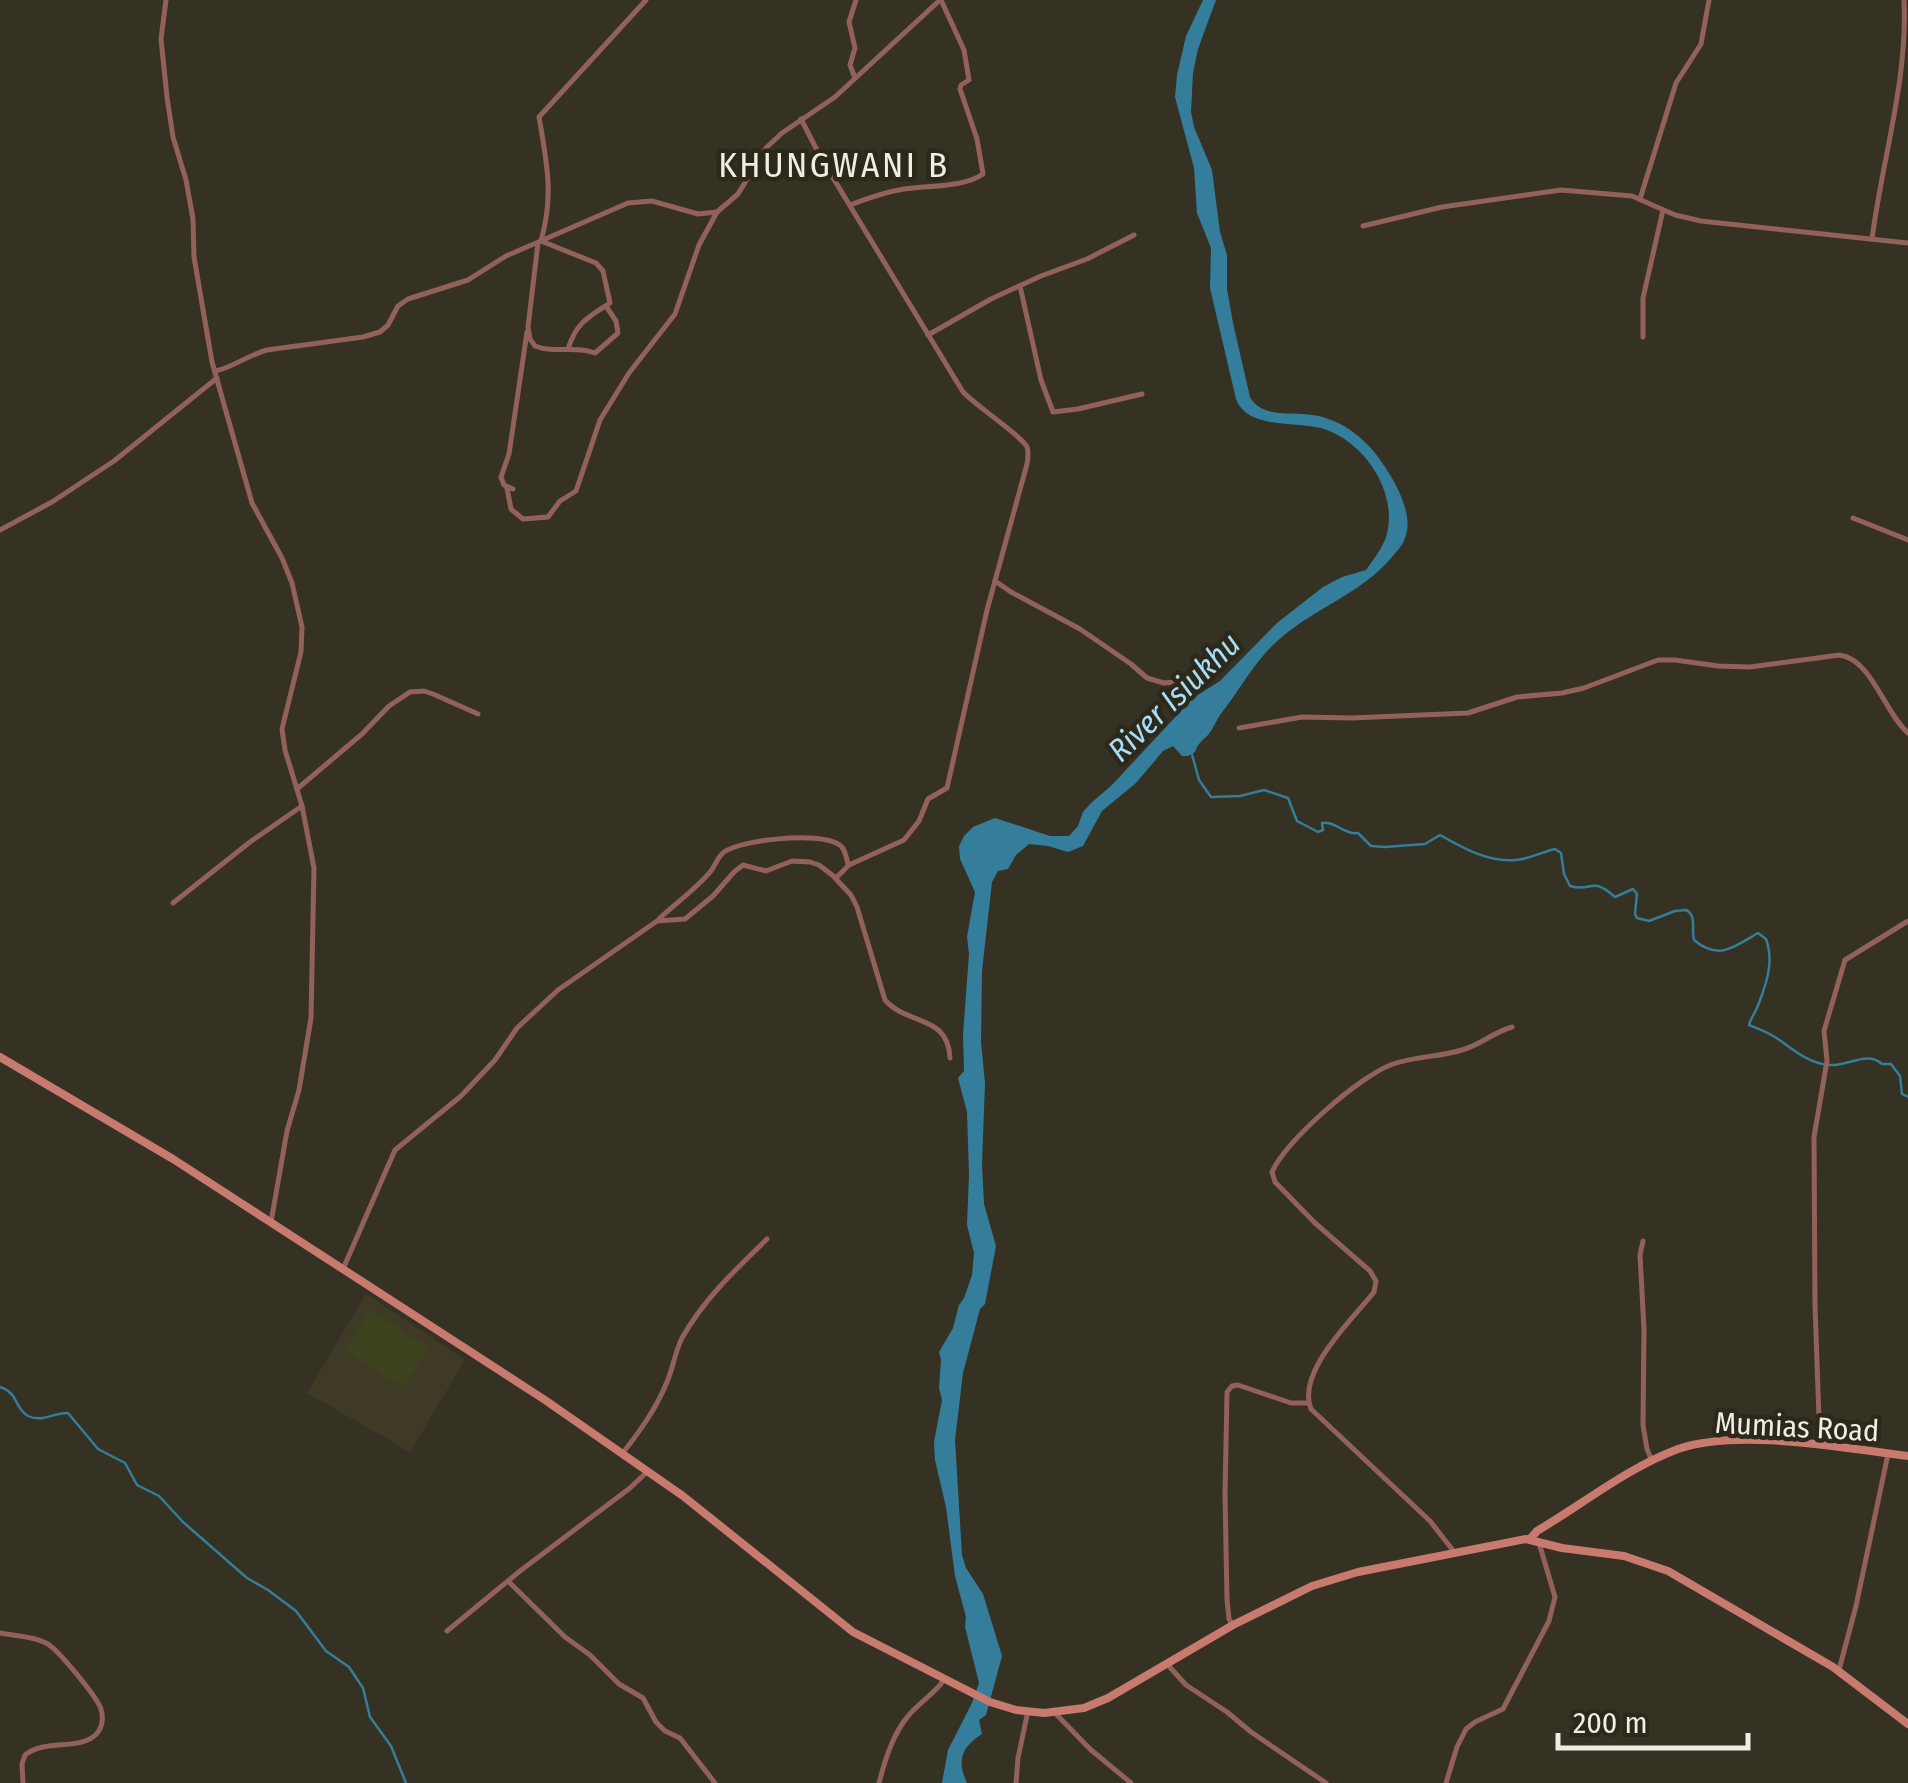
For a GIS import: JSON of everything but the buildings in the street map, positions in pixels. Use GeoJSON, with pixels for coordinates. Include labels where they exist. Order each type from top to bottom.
{"type":"FeatureCollection","features":[{"type":"Feature","properties":{"kind":"street"},"geometry":{"type":"LineString","coordinates":[[166,0],[162,39],[172,137],[186,180],[194,257],[216,375],[252,503],[282,558],[299,608],[302,652],[282,729],[314,868],[311,1018],[271,1222]]}},
{"type":"Feature","properties":{"kind":"street"},"geometry":{"type":"LineString","coordinates":[[646,0],[539,118],[549,212],[539,242],[509,454],[501,476],[510,488],[511,509],[523,520],[548,517],[560,501],[576,491],[600,420],[629,373],[675,314],[692,263],[716,212],[738,194],[766,148],[793,124],[835,97],[941,0],[966,55],[970,78],[960,89],[984,173],[979,178],[905,189],[850,205]]}},
{"type":"Feature","properties":{"kind":"street"},"geometry":{"type":"LineString","coordinates":[[855,79],[850,65],[855,48],[849,22],[856,0]]}},
{"type":"Feature","properties":{"kind":"street"},"geometry":{"type":"LineString","coordinates":[[1640,199],[1676,83],[1700,44],[1709,0]]}},
{"type":"Feature","properties":{"kind":"street"},"geometry":{"type":"LineString","coordinates":[[1872,239],[1902,66],[1904,0]]}},
{"type":"Feature","properties":{"kind":"street"},"geometry":{"type":"LineString","coordinates":[[802,120],[821,158],[963,392],[1020,438],[1028,450],[947,788],[928,799],[920,821],[904,840],[849,865],[835,878]]}},
{"type":"Feature","properties":{"kind":"street"},"geometry":{"type":"LineString","coordinates":[[1363,226],[1442,207],[1552,190],[1621,194],[1702,221],[1908,243]]}},
{"type":"Feature","properties":{"kind":"street"},"geometry":{"type":"LineString","coordinates":[[0,530],[114,461],[221,370],[252,354],[380,332],[388,326],[398,306],[408,299],[468,280],[493,263],[612,209],[640,201],[698,214],[716,212]]}},
{"type":"Feature","properties":{"kind":"street"},"geometry":{"type":"LineString","coordinates":[[1643,337],[1644,298],[1663,210]]}},
{"type":"Feature","properties":{"kind":"street"},"geometry":{"type":"LineString","coordinates":[[698,214],[706,231]]}},
{"type":"Feature","properties":{"kind":"street"},"geometry":{"type":"LineString","coordinates":[[928,335],[992,299],[1134,235]]}},
{"type":"Feature","properties":{"kind":"street"},"geometry":{"type":"LineString","coordinates":[[539,242],[596,262],[608,288],[610,303],[584,320],[573,333],[568,349]]}},
{"type":"Feature","properties":{"kind":"street"},"geometry":{"type":"LineString","coordinates":[[1020,286],[1040,380],[1052,410],[1078,409],[1142,394]]}},
{"type":"Feature","properties":{"kind":"street"},"geometry":{"type":"LineString","coordinates":[[529,319],[534,346],[595,353],[618,333],[616,320],[606,306]]}},
{"type":"Feature","properties":{"kind":"street"},"geometry":{"type":"LineString","coordinates":[[1854,518],[1908,540]]}},
{"type":"Feature","properties":{"kind":"street"},"geometry":{"type":"LineString","coordinates":[[995,581],[1080,629],[1147,678],[1164,683],[1188,681]]}},
{"type":"Feature","properties":{"kind":"street"},"geometry":{"type":"LineString","coordinates":[[1240,728],[1290,718],[1468,713],[1516,697],[1584,688],[1658,660],[1750,667],[1840,655],[1863,668],[1908,733]]}},
{"type":"Feature","properties":{"kind":"street"},"geometry":{"type":"LineString","coordinates":[[297,789],[410,692],[424,691],[478,714]]}},
{"type":"Feature","properties":{"kind":"street"},"geometry":{"type":"LineString","coordinates":[[173,903],[302,806]]}},
{"type":"Feature","properties":{"kind":"street"},"geometry":{"type":"LineString","coordinates":[[343,1270],[395,1150],[471,1086],[536,1008],[657,921],[712,870],[723,853],[748,843],[791,837],[839,844],[849,865]]}},
{"type":"Feature","properties":{"kind":"street"},"geometry":{"type":"LineString","coordinates":[[657,921],[685,919],[744,865],[766,871],[792,861],[810,862],[826,869],[857,907],[885,1000],[893,1009],[945,1034],[950,1058]]}},
{"type":"Feature","properties":{"kind":"street"},"geometry":{"type":"LineString","coordinates":[[1820,1446],[1813,1147],[1826,1065],[1824,1031],[1844,960],[1908,921]]}},
{"type":"Feature","properties":{"kind":"street"},"geometry":{"type":"LineString","coordinates":[[1455,1553],[1430,1522],[1319,1419],[1308,1403],[1310,1383],[1324,1355],[1374,1292],[1376,1282],[1370,1271],[1315,1223],[1272,1176],[1274,1166],[1320,1116],[1368,1076],[1402,1062],[1466,1049],[1496,1031],[1512,1027]]}},
{"type":"Feature","properties":{"kind":"street"},"geometry":{"type":"LineString","coordinates":[[0,1057],[118,1125],[541,1398],[703,1512],[848,1628],[990,1702],[1028,1711],[1072,1711],[1099,1702],[1232,1625],[1330,1580],[1455,1553],[1534,1541],[1624,1556],[1660,1567],[1839,1670],[1908,1724]]}},
{"type":"Feature","properties":{"kind":"street"},"geometry":{"type":"LineString","coordinates":[[622,1454],[656,1406],[692,1322],[734,1270],[767,1238]]}},
{"type":"Feature","properties":{"kind":"street"},"geometry":{"type":"LineString","coordinates":[[1643,1241],[1643,1425],[1652,1461]]}},
{"type":"Feature","properties":{"kind":"street"},"geometry":{"type":"LineString","coordinates":[[1232,1625],[1227,1610],[1225,1515],[1228,1390],[1238,1385],[1291,1403],[1308,1403]]}},
{"type":"Feature","properties":{"kind":"street","name":"Mumias Road"},"geometry":{"type":"LineString","coordinates":[[1534,1541],[1537,1531],[1652,1461],[1712,1441],[1820,1446],[1908,1456]]}},
{"type":"Feature","properties":{"kind":"street"},"geometry":{"type":"LineString","coordinates":[[1839,1670],[1888,1454]]}},
{"type":"Feature","properties":{"kind":"street"},"geometry":{"type":"LineString","coordinates":[[448,1631],[648,1471]]}},
{"type":"Feature","properties":{"kind":"street"},"geometry":{"type":"LineString","coordinates":[[1446,1783],[1466,1729],[1502,1710],[1549,1621],[1555,1597],[1534,1541]]}},
{"type":"Feature","properties":{"kind":"street"},"geometry":{"type":"LineString","coordinates":[[509,1582],[536,1612],[620,1684],[643,1698],[656,1722],[680,1738],[715,1783]]}},
{"type":"Feature","properties":{"kind":"street"},"geometry":{"type":"LineString","coordinates":[[0,1633],[50,1645],[96,1700],[102,1715],[101,1726],[93,1737],[40,1747],[26,1755],[22,1764],[24,1783]]}},
{"type":"Feature","properties":{"kind":"street"},"geometry":{"type":"LineString","coordinates":[[1167,1664],[1186,1685],[1326,1783]]}},
{"type":"Feature","properties":{"kind":"street"},"geometry":{"type":"LineString","coordinates":[[879,1783],[902,1723],[944,1680]]}},
{"type":"Feature","properties":{"kind":"street"},"geometry":{"type":"LineString","coordinates":[[1016,1783],[1028,1711]]}},
{"type":"Feature","properties":{"kind":"street"},"geometry":{"type":"LineString","coordinates":[[1056,1712],[1090,1749],[1131,1783]]}},
{"type":"Feature","properties":{"kind":"shaded area"},"geometry":{"type":"Polygon","coordinates":[[[366,1294],[465,1360],[410,1452],[307,1393],[366,1294]]]}},
{"type":"Feature","properties":{"kind":"green space"},"geometry":{"type":"Polygon","coordinates":[[[370,1310],[429,1348],[403,1387],[345,1350],[370,1310]]]}},
{"type":"Feature","properties":{"kind":"water"},"geometry":{"type":"Polygon","coordinates":[[[1203,0],[1216,0],[1198,49],[1191,112],[1212,170],[1227,255],[1227,289],[1250,397],[1262,409],[1313,415],[1345,427],[1363,440],[1399,492],[1407,529],[1401,546],[1380,570],[1273,645],[1195,752],[1182,756],[1173,746],[1163,751],[1136,783],[1102,811],[1083,846],[1068,852],[1029,844],[1008,869],[998,871],[992,882],[982,971],[982,1165],[984,1204],[996,1246],[985,1304],[980,1309],[963,1373],[955,1440],[962,1555],[983,1594],[1002,1656],[986,1715],[979,1720],[982,1734],[963,1755],[967,1783],[942,1783],[948,1750],[979,1683],[955,1576],[934,1442],[942,1400],[939,1352],[964,1298],[974,1253],[967,1225],[967,1112],[958,1078],[964,1071],[967,937],[975,892],[960,859],[959,846],[973,827],[995,818],[1050,836],[1069,836],[1091,803],[1193,698],[1220,681],[1277,623],[1323,587],[1366,570],[1384,541],[1389,521],[1384,489],[1367,459],[1355,447],[1327,430],[1251,416],[1236,399],[1210,288],[1211,248],[1197,213],[1194,168],[1175,97],[1186,36],[1203,0]]]}},
{"type":"Feature","properties":{"kind":"waterway"},"geometry":{"type":"LineString","coordinates":[[1191,751],[1199,780],[1211,797],[1264,790],[1288,798],[1297,821],[1318,832],[1323,830],[1322,823],[1327,823],[1358,833],[1371,846],[1385,847],[1425,844],[1440,835],[1476,853],[1506,860],[1555,849],[1561,853],[1570,886],[1596,886],[1615,897],[1633,889],[1637,894],[1635,914],[1649,921],[1686,910],[1693,919],[1694,940],[1711,950],[1726,950],[1758,933],[1766,939],[1769,963],[1765,987],[1749,1025],[1821,1064],[1863,1059],[1891,1064],[1900,1076],[1902,1094],[1908,1097]]}},
{"type":"Feature","properties":{"kind":"waterway"},"geometry":{"type":"LineString","coordinates":[[0,1387],[10,1393],[28,1416],[68,1413],[98,1449],[125,1463],[137,1485],[159,1496],[247,1578],[296,1611],[326,1651],[349,1667],[363,1688],[370,1717],[391,1746],[406,1783]]}},
{"type":"Feature","properties":{"kind":"district","name":"KHUNGWANI B"},"geometry":{"type":"Point","coordinates":[834,165]}},
{"type":"Feature","properties":{"kind":"water label","name":"River Isiukhu"},"geometry":{"type":"Point","coordinates":[1174,697]}}]}
